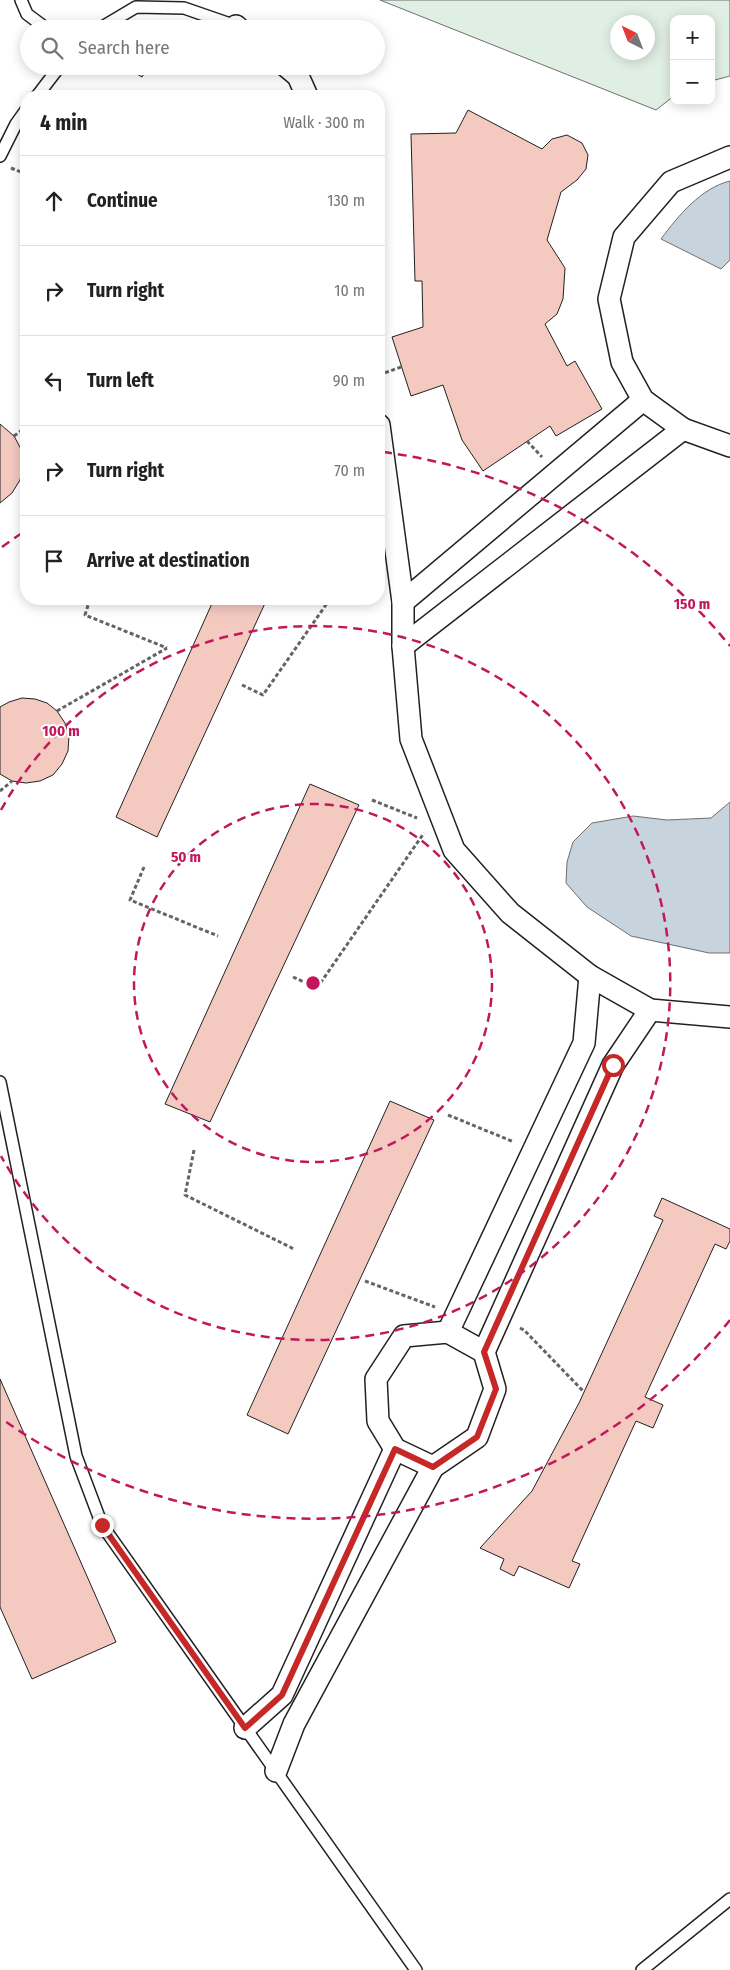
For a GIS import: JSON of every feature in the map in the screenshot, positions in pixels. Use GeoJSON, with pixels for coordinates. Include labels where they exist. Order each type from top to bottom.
{"type":"FeatureCollection","features":[{"type":"Feature","properties":{"kind":"street"},"geometry":{"type":"LineString","coordinates":[[297,75],[304,90]]}},
{"type":"Feature","properties":{"kind":"street"},"geometry":{"type":"LineString","coordinates":[[730,157],[671,182],[624,237],[609,298],[622,362],[643,400],[683,429],[730,446]]}},
{"type":"Feature","properties":{"kind":"street"},"geometry":{"type":"LineString","coordinates":[[403,602],[643,400]]}},
{"type":"Feature","properties":{"kind":"street"},"geometry":{"type":"LineString","coordinates":[[403,646],[683,429]]}},
{"type":"Feature","properties":{"kind":"street"},"geometry":{"type":"LineString","coordinates":[[385,469],[403,602],[403,646],[411,739],[438,827],[454,850],[510,913],[590,976],[650,1010],[730,1017]]}},
{"type":"Feature","properties":{"kind":"street"},"geometry":{"type":"LineString","coordinates":[[433,1467],[395,1449],[378,1421],[376,1379],[404,1336],[452,1323],[584,1043],[590,976]]}},
{"type":"Feature","properties":{"kind":"street"},"geometry":{"type":"LineString","coordinates":[[484,1352],[613,1065],[650,1010]]}},
{"type":"Feature","properties":{"kind":"street"},"geometry":{"type":"LineString","coordinates":[[276,1771],[294,1724],[433,1467],[477,1437],[496,1389],[484,1352],[452,1323]]}},
{"type":"Feature","properties":{"kind":"street"},"geometry":{"type":"LineString","coordinates":[[245,1728],[282,1695],[395,1449]]}},
{"type":"Feature","properties":{"kind":"lane"},"geometry":{"type":"LineString","coordinates":[[21,0],[27,14],[35,20]]}},
{"type":"Feature","properties":{"kind":"lane"},"geometry":{"type":"LineString","coordinates":[[115,20],[136,8],[184,8],[218,20]]}},
{"type":"Feature","properties":{"kind":"lane"},"geometry":{"type":"LineString","coordinates":[[42,90],[53,75]]}},
{"type":"Feature","properties":{"kind":"lane"},"geometry":{"type":"LineString","coordinates":[[0,156],[20,118]]}},
{"type":"Feature","properties":{"kind":"lane"},"geometry":{"type":"LineString","coordinates":[[0,1082],[76,1456],[102,1525],[416,1970]]}},
{"type":"Feature","properties":{"kind":"lane"},"geometry":{"type":"LineString","coordinates":[[642,1970],[730,1899]]}},
{"type":"Feature","properties":{"kind":"path"},"geometry":{"type":"LineString","coordinates":[[385,373],[401,367]]}},
{"type":"Feature","properties":{"kind":"path"},"geometry":{"type":"LineString","coordinates":[[14,436],[20,432]]}},
{"type":"Feature","properties":{"kind":"path"},"geometry":{"type":"LineString","coordinates":[[57,711],[167,648],[85,615],[88,605]]}},
{"type":"Feature","properties":{"kind":"path"},"geometry":{"type":"LineString","coordinates":[[242,685],[263,695],[326,605]]}},
{"type":"Feature","properties":{"kind":"path"},"geometry":{"type":"LineString","coordinates":[[0,791],[12,781]]}},
{"type":"Feature","properties":{"kind":"path"},"geometry":{"type":"LineString","coordinates":[[293,977],[318,988],[438,827],[372,800]]}},
{"type":"Feature","properties":{"kind":"path"},"geometry":{"type":"LineString","coordinates":[[144,867],[130,900],[218,936]]}},
{"type":"Feature","properties":{"kind":"path"},"geometry":{"type":"LineString","coordinates":[[448,1115],[534,1150]]}},
{"type":"Feature","properties":{"kind":"path"},"geometry":{"type":"LineString","coordinates":[[194,1150],[185,1195],[294,1249]]}},
{"type":"Feature","properties":{"kind":"path"},"geometry":{"type":"LineString","coordinates":[[365,1281],[452,1323]]}},
{"type":"Feature","properties":{"kind":"path"},"geometry":{"type":"LineString","coordinates":[[498,1319],[524,1330],[584,1392]]}},
{"type":"Feature","properties":{"kind":"green space"},"geometry":{"type":"Polygon","coordinates":[[[380,0],[730,0],[730,76],[715,80],[715,15],[670,15],[670,99],[656,110],[380,0]]]}},
{"type":"Feature","properties":{"kind":"shaded area"},"geometry":{"type":"Polygon","coordinates":[[[730,181],[730,260],[721,269],[661,239],[683,212],[700,196],[730,181]]]}},
{"type":"Feature","properties":{"kind":"shaded area"},"geometry":{"type":"Polygon","coordinates":[[[730,802],[730,953],[709,953],[631,936],[587,907],[566,883],[567,862],[573,842],[592,823],[633,816],[667,820],[711,818],[730,802]]]}},
{"type":"Feature","properties":{"kind":"building"},"geometry":{"type":"Polygon","coordinates":[[[468,110],[542,149],[552,139],[567,135],[582,143],[588,155],[586,169],[577,180],[561,192],[547,240],[565,268],[563,299],[557,314],[545,324],[567,366],[575,361],[602,409],[556,436],[550,426],[483,471],[462,440],[443,385],[411,396],[392,337],[423,327],[422,281],[415,281],[411,134],[456,133],[468,110]]]}},
{"type":"Feature","properties":{"kind":"building"},"geometry":{"type":"Polygon","coordinates":[[[0,424],[14,436],[20,447],[20,480],[12,493],[0,503],[0,424]]]}},
{"type":"Feature","properties":{"kind":"building"},"geometry":{"type":"Polygon","coordinates":[[[211,605],[264,605],[157,837],[116,817],[211,605]]]}},
{"type":"Feature","properties":{"kind":"building"},"geometry":{"type":"Polygon","coordinates":[[[22,698],[35,699],[47,703],[57,711],[65,723],[69,736],[68,751],[62,764],[53,775],[40,781],[26,783],[12,781],[0,774],[0,707],[22,698]]]}},
{"type":"Feature","properties":{"kind":"building"},"geometry":{"type":"Polygon","coordinates":[[[310,784],[359,805],[210,1122],[165,1104],[310,784]]]}},
{"type":"Feature","properties":{"kind":"building"},"geometry":{"type":"Polygon","coordinates":[[[390,1101],[434,1120],[288,1434],[247,1415],[390,1101]]]}},
{"type":"Feature","properties":{"kind":"building"},"geometry":{"type":"Polygon","coordinates":[[[662,1198],[730,1229],[730,1241],[726,1249],[715,1244],[645,1397],[663,1405],[653,1428],[636,1421],[572,1561],[580,1564],[569,1588],[519,1566],[514,1576],[500,1569],[504,1559],[480,1548],[532,1491],[579,1403],[663,1220],[654,1216],[662,1198]]]}},
{"type":"Feature","properties":{"kind":"building"},"geometry":{"type":"Polygon","coordinates":[[[0,1379],[116,1642],[32,1679],[0,1607],[0,1379]]]}},
{"type":"Feature","properties":{"kind":"route"},"geometry":{"type":"LineString","coordinates":[[102,1525],[245,1728],[282,1695],[395,1449],[433,1467],[477,1437],[496,1389],[484,1352],[613,1065]]}}]}
